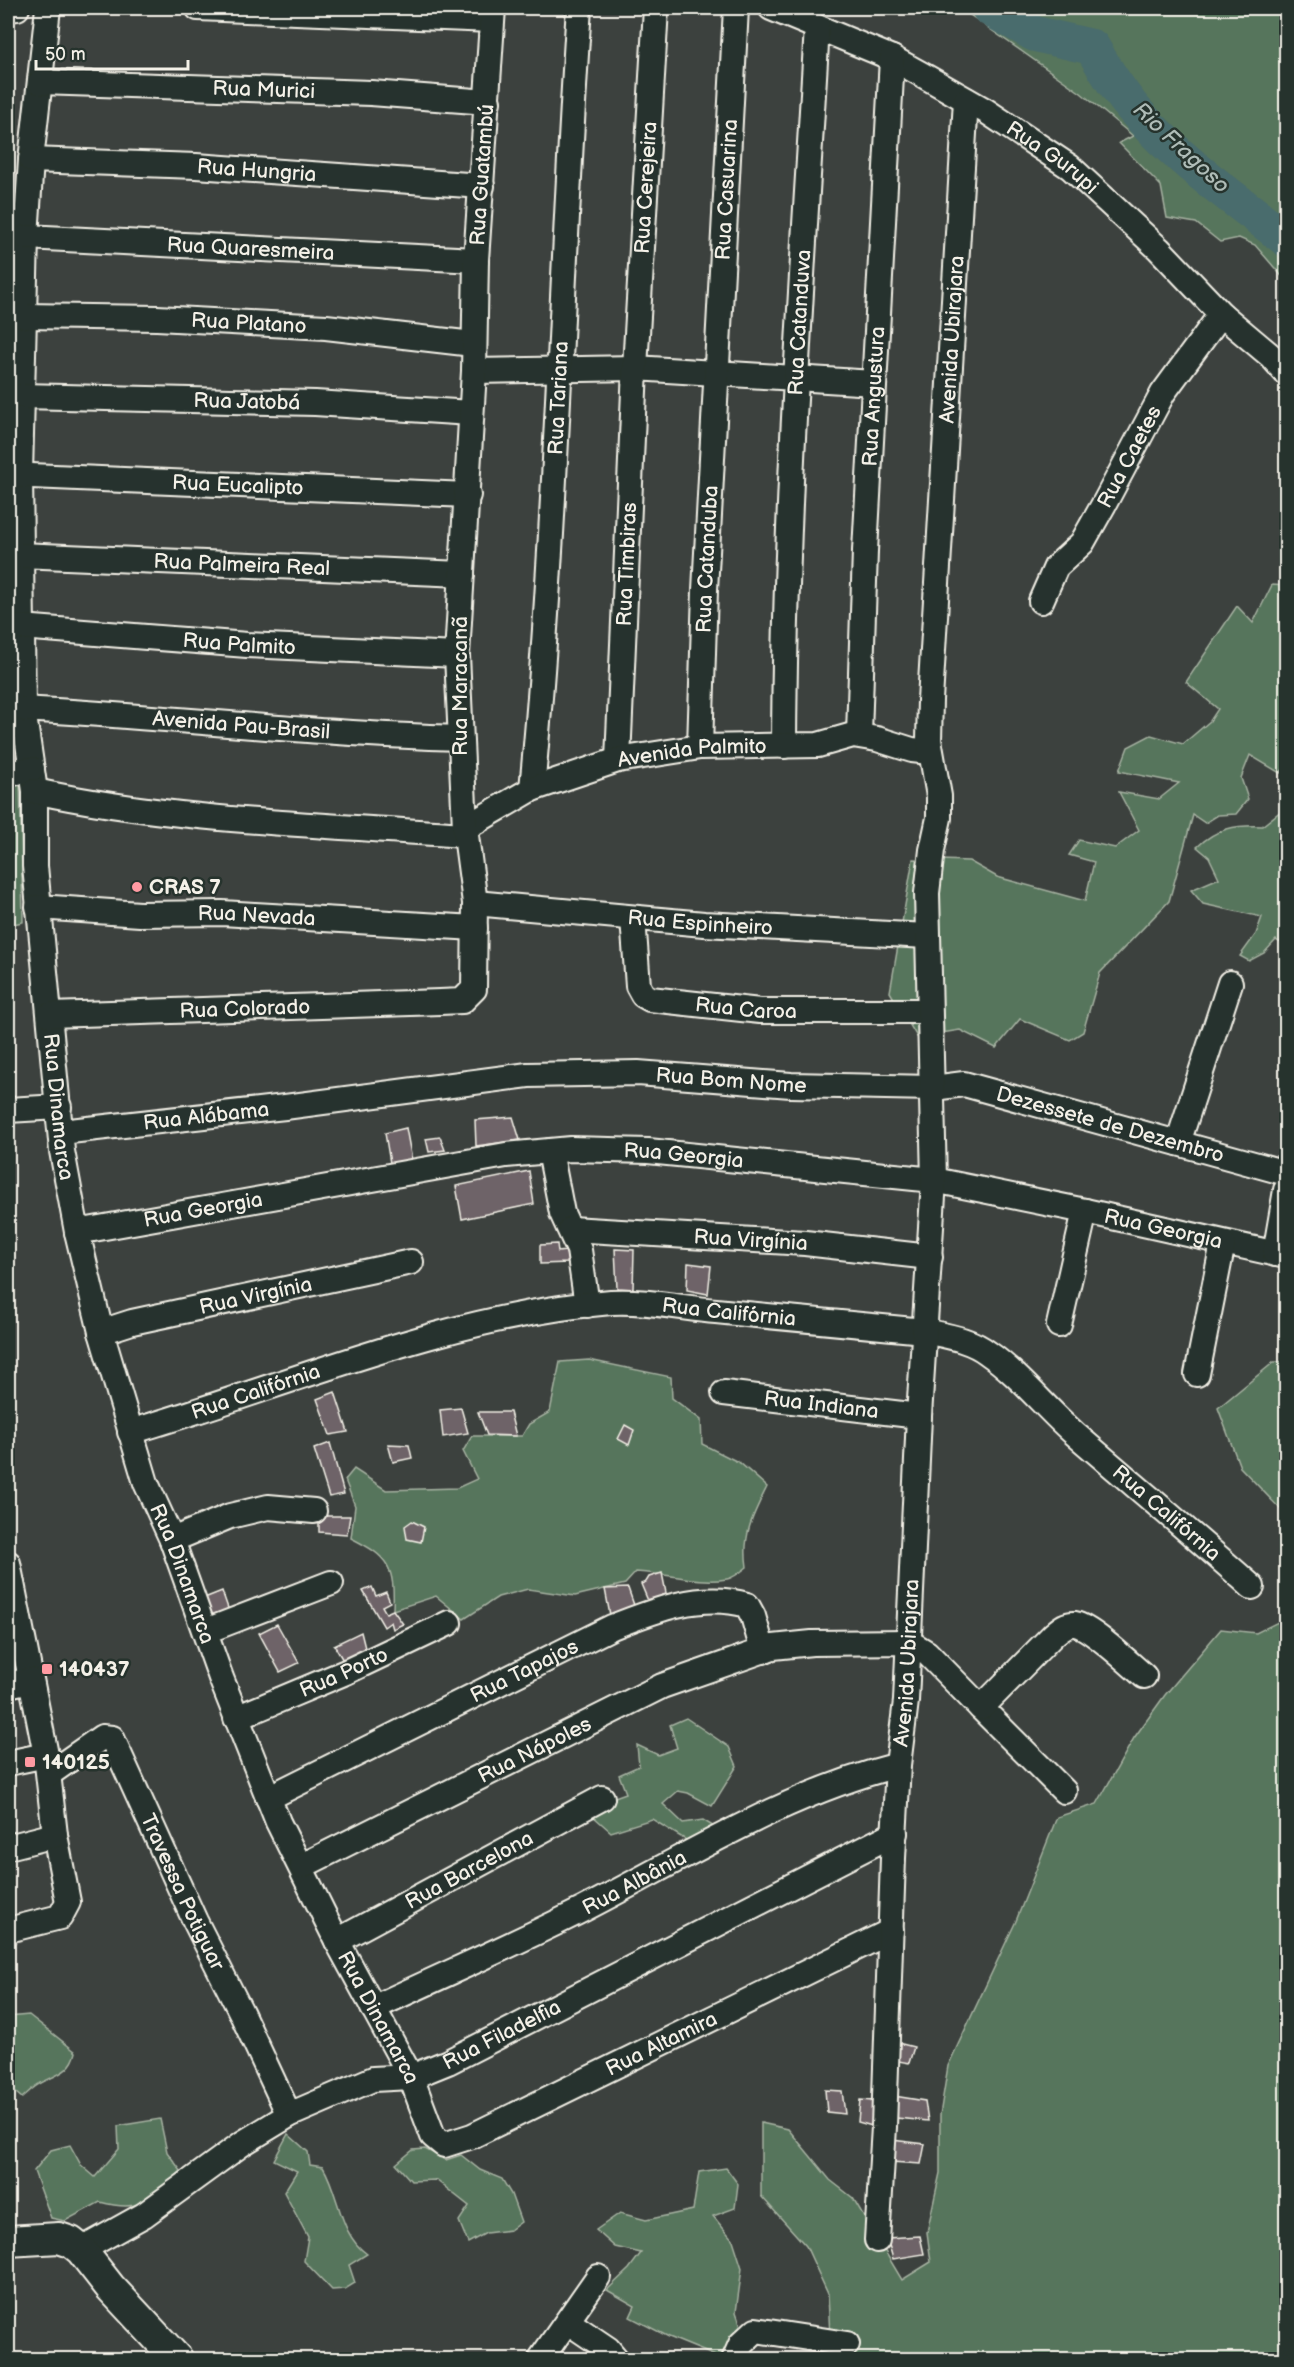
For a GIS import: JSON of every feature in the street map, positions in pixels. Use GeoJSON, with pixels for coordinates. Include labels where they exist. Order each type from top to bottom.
{"type":"FeatureCollection","features":[{"type":"Feature","properties":{"kind":"street"},"geometry":{"type":"LineString","coordinates":[[8,9],[17,8]]}},
{"type":"Feature","properties":{"kind":"street","name":"Rua Dinamarca"},"geometry":{"type":"LineString","coordinates":[[48,8],[31,160],[26,237],[22,396],[14,474],[20,555],[22,709],[33,780],[38,907],[59,1107],[77,1232],[100,1332],[130,1432],[155,1505],[172,1540],[206,1631],[236,1718],[278,1822],[302,1866],[337,1941],[411,2077],[433,2136]]}},
{"type":"Feature","properties":{"kind":"street"},"geometry":{"type":"LineString","coordinates":[[198,8],[493,14]]}},
{"type":"Feature","properties":{"kind":"street","name":"Rua Tariana"},"geometry":{"type":"LineString","coordinates":[[532,789],[548,618],[561,369],[568,170],[579,8]]}},
{"type":"Feature","properties":{"kind":"street","name":"Rua Cerejeira"},"geometry":{"type":"LineString","coordinates":[[635,368],[656,8]]}},
{"type":"Feature","properties":{"kind":"street","name":"Rua Casuarina"},"geometry":{"type":"LineString","coordinates":[[717,372],[736,8]]}},
{"type":"Feature","properties":{"kind":"street","name":"Rua Gurupi"},"geometry":{"type":"LineString","coordinates":[[771,8],[891,58],[966,100],[1070,167],[1159,249],[1221,314],[1281,357]]}},
{"type":"Feature","properties":{"kind":"street","name":"Rua Guatambú"},"geometry":{"type":"LineString","coordinates":[[473,344],[476,260],[493,14]]}},
{"type":"Feature","properties":{"kind":"street","name":"Rua Catanduva"},"geometry":{"type":"LineString","coordinates":[[784,746],[784,617],[817,27]]}},
{"type":"Feature","properties":{"kind":"street","name":"Rua Angustura"},"geometry":{"type":"LineString","coordinates":[[859,735],[891,58]]}},
{"type":"Feature","properties":{"kind":"street","name":"Rua Murici"},"geometry":{"type":"LineString","coordinates":[[39,82],[371,93],[488,102]]}},
{"type":"Feature","properties":{"kind":"street","name":"Avenida Ubirajara"},"geometry":{"type":"LineString","coordinates":[[877,2240],[894,1833],[898,1765],[906,1701],[919,1416],[934,1180],[927,936],[930,864],[939,818],[939,796],[930,752],[930,700],[966,100]]}},
{"type":"Feature","properties":{"kind":"street","name":"Rua Hungria"},"geometry":{"type":"LineString","coordinates":[[31,160],[196,166],[482,186]]}},
{"type":"Feature","properties":{"kind":"street","name":"Rua Quaresmeira"},"geometry":{"type":"LineString","coordinates":[[26,237],[476,260]]}},
{"type":"Feature","properties":{"kind":"street","name":"Rua Caetes"},"geometry":{"type":"LineString","coordinates":[[1041,601],[1056,567],[1071,555],[1087,533],[1163,393],[1221,314]]}},
{"type":"Feature","properties":{"kind":"street","name":"Rua Platano"},"geometry":{"type":"LineString","coordinates":[[24,316],[157,318],[326,327],[473,344]]}},
{"type":"Feature","properties":{"kind":"street","name":"Rua Maracanã"},"geometry":{"type":"LineString","coordinates":[[440,1002],[462,1001],[474,989],[475,903],[465,832],[457,655],[468,495],[474,371],[473,344]]}},
{"type":"Feature","properties":{"kind":"street"},"geometry":{"type":"LineString","coordinates":[[474,371],[635,368],[874,383]]}},
{"type":"Feature","properties":{"kind":"street","name":"Rua Timbiras"},"geometry":{"type":"LineString","coordinates":[[618,760],[635,368]]}},
{"type":"Feature","properties":{"kind":"street","name":"Rua Catanduba"},"geometry":{"type":"LineString","coordinates":[[700,747],[705,590],[717,372]]}},
{"type":"Feature","properties":{"kind":"street","name":"Rua Jatobá"},"geometry":{"type":"LineString","coordinates":[[22,396],[315,403],[471,412]]}},
{"type":"Feature","properties":{"kind":"street","name":"Rua Eucalipto"},"geometry":{"type":"LineString","coordinates":[[14,474],[468,495]]}},
{"type":"Feature","properties":{"kind":"street","name":"Rua Palmeira Real"},"geometry":{"type":"LineString","coordinates":[[20,555],[462,574]]}},
{"type":"Feature","properties":{"kind":"street","name":"Rua Palmito"},"geometry":{"type":"LineString","coordinates":[[21,627],[247,645],[457,655]]}},
{"type":"Feature","properties":{"kind":"street","name":"Avenida Pau-Brasil"},"geometry":{"type":"LineString","coordinates":[[22,709],[168,717],[375,735],[460,738]]}},
{"type":"Feature","properties":{"kind":"street","name":"Avenida Palmito"},"geometry":{"type":"LineString","coordinates":[[465,832],[532,789],[618,760],[700,747],[818,745],[859,735],[912,750],[930,752]]}},
{"type":"Feature","properties":{"kind":"street"},"geometry":{"type":"LineString","coordinates":[[8,774],[146,809],[465,832]]}},
{"type":"Feature","properties":{"kind":"street","name":"Rua Espinheiro"},"geometry":{"type":"LineString","coordinates":[[475,903],[772,929],[927,936]]}},
{"type":"Feature","properties":{"kind":"street","name":"Rua Nevada"},"geometry":{"type":"LineString","coordinates":[[38,907],[140,914],[222,913],[475,928]]}},
{"type":"Feature","properties":{"kind":"street","name":"Rua Caroa"},"geometry":{"type":"LineString","coordinates":[[633,918],[638,987],[643,995],[650,999],[760,1011],[929,1011]]}},
{"type":"Feature","properties":{"kind":"street"},"geometry":{"type":"LineString","coordinates":[[1178,1143],[1230,983]]}},
{"type":"Feature","properties":{"kind":"street","name":"Rua Colorado"},"geometry":{"type":"LineString","coordinates":[[50,1015],[440,1002]]}},
{"type":"Feature","properties":{"kind":"street","name":"Rua Bom Nome"},"geometry":{"type":"LineString","coordinates":[[349,1097],[528,1075],[638,1073],[791,1085],[933,1088]]}},
{"type":"Feature","properties":{"kind":"street","name":"Dezessete de Dezembro"},"geometry":{"type":"LineString","coordinates":[[933,1088],[964,1084],[1287,1173]]}},
{"type":"Feature","properties":{"kind":"street","name":"Rua Alábama"},"geometry":{"type":"LineString","coordinates":[[62,1132],[220,1115],[349,1097]]}},
{"type":"Feature","properties":{"kind":"street"},"geometry":{"type":"LineString","coordinates":[[8,1110],[59,1107]]}},
{"type":"Feature","properties":{"kind":"street"},"geometry":{"type":"LineString","coordinates":[[550,1151],[560,1204],[583,1266],[587,1305]]}},
{"type":"Feature","properties":{"kind":"street","name":"Rua Georgia"},"geometry":{"type":"LineString","coordinates":[[77,1232],[506,1155],[550,1151],[648,1151],[934,1180],[1281,1255]]}},
{"type":"Feature","properties":{"kind":"street"},"geometry":{"type":"LineString","coordinates":[[1281,1255],[1287,1190]]}},
{"type":"Feature","properties":{"kind":"street"},"geometry":{"type":"LineString","coordinates":[[1059,1325],[1085,1211]]}},
{"type":"Feature","properties":{"kind":"street","name":"Rua Virgínia"},"geometry":{"type":"LineString","coordinates":[[571,1229],[805,1243],[930,1257]]}},
{"type":"Feature","properties":{"kind":"street"},"geometry":{"type":"LineString","coordinates":[[1197,1374],[1224,1244]]}},
{"type":"Feature","properties":{"kind":"street","name":"Rua Virgínia"},"geometry":{"type":"LineString","coordinates":[[100,1332],[132,1322],[411,1262]]}},
{"type":"Feature","properties":{"kind":"street","name":"Rua Califórnia"},"geometry":{"type":"LineString","coordinates":[[130,1432],[209,1408],[311,1371],[455,1330],[555,1309],[615,1302],[924,1331],[957,1338],[987,1351],[1010,1370],[1032,1395],[1074,1434],[1252,1587]]}},
{"type":"Feature","properties":{"kind":"street","name":"Rua Indiana"},"geometry":{"type":"LineString","coordinates":[[724,1393],[919,1416]]}},
{"type":"Feature","properties":{"kind":"street"},"geometry":{"type":"LineString","coordinates":[[172,1540],[231,1516],[268,1507],[314,1511]]}},
{"type":"Feature","properties":{"kind":"street"},"geometry":{"type":"LineString","coordinates":[[8,1563],[19,1683],[47,1765],[55,1835],[68,1902],[60,1917],[8,1930]]}},
{"type":"Feature","properties":{"kind":"street"},"geometry":{"type":"LineString","coordinates":[[206,1631],[331,1583]]}},
{"type":"Feature","properties":{"kind":"street","name":"Rua Tapajos"},"geometry":{"type":"LineString","coordinates":[[268,1798],[612,1627],[658,1609],[712,1599],[747,1605],[768,1649]]}},
{"type":"Feature","properties":{"kind":"street","name":"Rua Porto"},"geometry":{"type":"LineString","coordinates":[[236,1718],[346,1672],[449,1623]]}},
{"type":"Feature","properties":{"kind":"street"},"geometry":{"type":"LineString","coordinates":[[981,1708],[1065,1625],[1076,1624],[1097,1637],[1144,1676]]}},
{"type":"Feature","properties":{"kind":"street"},"geometry":{"type":"LineString","coordinates":[[909,1642],[927,1653],[1064,1791]]}},
{"type":"Feature","properties":{"kind":"street","name":"Rua Nápoles"},"geometry":{"type":"LineString","coordinates":[[302,1866],[662,1686],[768,1649],[812,1643],[909,1642]]}},
{"type":"Feature","properties":{"kind":"street","name":"Travessa Potiguar"},"geometry":{"type":"LineString","coordinates":[[47,1765],[102,1737],[112,1738],[195,1922],[289,2115]]}},
{"type":"Feature","properties":{"kind":"street"},"geometry":{"type":"LineString","coordinates":[[8,1763],[47,1765]]}},
{"type":"Feature","properties":{"kind":"street","name":"Rua Albânia"},"geometry":{"type":"LineString","coordinates":[[373,2008],[582,1910],[803,1796],[855,1776],[898,1765]]}},
{"type":"Feature","properties":{"kind":"street","name":"Rua Barcelona"},"geometry":{"type":"LineString","coordinates":[[337,1941],[602,1798]]}},
{"type":"Feature","properties":{"kind":"street","name":"Rua Filadelfia"},"geometry":{"type":"LineString","coordinates":[[81,2250],[144,2215],[243,2143],[289,2115],[373,2079],[411,2077],[501,2037],[894,1833]]}},
{"type":"Feature","properties":{"kind":"street"},"geometry":{"type":"LineString","coordinates":[[8,1847],[55,1835]]}},
{"type":"Feature","properties":{"kind":"street","name":"Rua Altamira"},"geometry":{"type":"LineString","coordinates":[[433,2136],[444,2145],[472,2136],[891,1931]]}},
{"type":"Feature","properties":{"kind":"street"},"geometry":{"type":"LineString","coordinates":[[19,2240],[59,2238],[81,2250],[110,2287],[178,2360]]}},
{"type":"Feature","properties":{"kind":"street"},"geometry":{"type":"LineString","coordinates":[[540,2360],[598,2277]]}},
{"type":"Feature","properties":{"kind":"street"},"geometry":{"type":"LineString","coordinates":[[568,2322],[608,2349],[617,2360]]}},
{"type":"Feature","properties":{"kind":"street"},"geometry":{"type":"LineString","coordinates":[[734,2360],[741,2344],[756,2330],[847,2344]]}},
{"type":"Feature","properties":{"kind":"green space"},"geometry":{"type":"Polygon","coordinates":[[[960,8],[1286,8],[1286,281],[1255,245],[1239,238],[1220,242],[1196,223],[1167,218],[1161,186],[1119,143],[1133,136],[1081,93],[960,8]]]}},
{"type":"Feature","properties":{"kind":"green space"},"geometry":{"type":"Polygon","coordinates":[[[1272,585],[1286,586],[1286,766],[1280,773],[1250,755],[1241,778],[1248,799],[1236,814],[1218,815],[1205,823],[1193,815],[1169,901],[1100,973],[1083,1032],[1070,1040],[1020,1019],[996,1048],[960,1030],[917,1037],[890,992],[913,859],[969,861],[997,877],[1085,901],[1094,862],[1069,855],[1079,840],[1115,848],[1139,830],[1119,792],[1159,799],[1179,783],[1119,771],[1128,747],[1151,735],[1183,744],[1210,721],[1218,709],[1186,682],[1237,606],[1253,623],[1272,585]]]}},
{"type":"Feature","properties":{"kind":"green space"},"geometry":{"type":"Polygon","coordinates":[[[8,630],[15,636],[8,740],[8,630]]]}},
{"type":"Feature","properties":{"kind":"green space"},"geometry":{"type":"Polygon","coordinates":[[[20,782],[23,922],[8,925],[8,784],[20,782]]]}},
{"type":"Feature","properties":{"kind":"green space"},"geometry":{"type":"Polygon","coordinates":[[[1286,807],[1286,946],[1276,940],[1264,953],[1249,961],[1240,956],[1256,934],[1262,917],[1203,904],[1191,890],[1219,878],[1209,857],[1197,847],[1227,829],[1262,826],[1286,807]]]}},
{"type":"Feature","properties":{"kind":"green space"},"geometry":{"type":"Polygon","coordinates":[[[589,1360],[671,1377],[672,1398],[701,1420],[702,1444],[740,1463],[767,1487],[747,1535],[747,1567],[732,1577],[716,1580],[636,1572],[625,1584],[575,1596],[528,1589],[498,1597],[464,1619],[436,1596],[393,1610],[393,1583],[387,1565],[374,1551],[351,1538],[355,1506],[345,1480],[354,1469],[386,1490],[457,1488],[477,1479],[463,1451],[472,1436],[522,1436],[529,1424],[550,1412],[560,1362],[589,1360]]]}},
{"type":"Feature","properties":{"kind":"green space"},"geometry":{"type":"Polygon","coordinates":[[[1274,1362],[1286,1362],[1286,1515],[1240,1467],[1218,1408],[1274,1362]]]}},
{"type":"Feature","properties":{"kind":"green space"},"geometry":{"type":"Polygon","coordinates":[[[1286,1618],[1286,2359],[831,2359],[828,2294],[806,2246],[761,2196],[761,2123],[788,2129],[830,2180],[853,2198],[902,2280],[931,2262],[927,2232],[940,2173],[940,2115],[948,2066],[1016,1921],[1057,1817],[1097,1804],[1134,1738],[1165,1695],[1221,1629],[1256,1633],[1286,1618]]]}},
{"type":"Feature","properties":{"kind":"green space"},"geometry":{"type":"Polygon","coordinates":[[[686,1718],[729,1747],[737,1766],[712,1806],[688,1793],[678,1791],[663,1804],[683,1823],[703,1820],[716,1828],[691,1843],[652,1819],[611,1832],[584,1808],[626,1793],[619,1775],[639,1766],[637,1745],[658,1755],[677,1748],[670,1725],[686,1718]]]}},
{"type":"Feature","properties":{"kind":"green space"},"geometry":{"type":"Polygon","coordinates":[[[29,2015],[76,2052],[68,2068],[36,2086],[22,2098],[8,2086],[8,2017],[29,2015]]]}},
{"type":"Feature","properties":{"kind":"green space"},"geometry":{"type":"Polygon","coordinates":[[[160,2119],[167,2152],[181,2171],[162,2189],[146,2202],[137,2205],[127,2206],[100,2202],[65,2221],[51,2218],[34,2171],[51,2150],[70,2145],[81,2165],[95,2177],[119,2149],[118,2126],[160,2119]]]}},
{"type":"Feature","properties":{"kind":"green space"},"geometry":{"type":"Polygon","coordinates":[[[288,2134],[308,2152],[310,2165],[323,2167],[345,2225],[358,2246],[367,2254],[349,2265],[355,2283],[345,2289],[332,2290],[304,2261],[308,2237],[284,2192],[297,2171],[274,2160],[288,2134]]]}},
{"type":"Feature","properties":{"kind":"green space"},"geometry":{"type":"Polygon","coordinates":[[[425,2149],[446,2160],[461,2155],[480,2170],[502,2179],[511,2194],[521,2222],[510,2230],[486,2233],[468,2243],[459,2221],[469,2206],[436,2180],[411,2181],[396,2164],[413,2150],[425,2149]]]}},
{"type":"Feature","properties":{"kind":"green space"},"geometry":{"type":"Polygon","coordinates":[[[726,2168],[738,2184],[735,2208],[713,2216],[733,2240],[742,2268],[736,2312],[743,2332],[718,2357],[669,2337],[630,2317],[635,2306],[607,2290],[629,2269],[641,2253],[615,2247],[596,2230],[620,2213],[646,2220],[693,2210],[699,2172],[726,2168]]]}},
{"type":"Feature","properties":{"kind":"building"},"geometry":{"type":"Polygon","coordinates":[[[513,1117],[520,1140],[476,1146],[475,1120],[513,1117]]]}},
{"type":"Feature","properties":{"kind":"building"},"geometry":{"type":"Polygon","coordinates":[[[406,1128],[412,1160],[390,1163],[385,1133],[406,1128]]]}},
{"type":"Feature","properties":{"kind":"building"},"geometry":{"type":"Polygon","coordinates":[[[440,1137],[445,1150],[429,1152],[426,1139],[440,1137]]]}},
{"type":"Feature","properties":{"kind":"building"},"geometry":{"type":"Polygon","coordinates":[[[529,1171],[534,1204],[462,1219],[456,1186],[529,1171]]]}},
{"type":"Feature","properties":{"kind":"building"},"geometry":{"type":"Polygon","coordinates":[[[557,1244],[558,1252],[566,1251],[568,1263],[540,1264],[540,1245],[557,1244]]]}},
{"type":"Feature","properties":{"kind":"building"},"geometry":{"type":"Polygon","coordinates":[[[615,1249],[634,1250],[633,1289],[617,1288],[615,1249]]]}},
{"type":"Feature","properties":{"kind":"building"},"geometry":{"type":"Polygon","coordinates":[[[688,1263],[711,1266],[708,1294],[687,1290],[688,1263]]]}},
{"type":"Feature","properties":{"kind":"building"},"geometry":{"type":"Polygon","coordinates":[[[335,1392],[348,1432],[330,1435],[317,1399],[335,1392]]]}},
{"type":"Feature","properties":{"kind":"building"},"geometry":{"type":"Polygon","coordinates":[[[461,1408],[468,1433],[443,1437],[440,1410],[461,1408]]]}},
{"type":"Feature","properties":{"kind":"building"},"geometry":{"type":"Polygon","coordinates":[[[478,1412],[510,1412],[516,1436],[487,1435],[478,1412]]]}},
{"type":"Feature","properties":{"kind":"building"},"geometry":{"type":"Polygon","coordinates":[[[625,1425],[634,1430],[629,1445],[618,1439],[625,1425]]]}},
{"type":"Feature","properties":{"kind":"building"},"geometry":{"type":"Polygon","coordinates":[[[330,1443],[344,1494],[329,1497],[314,1449],[330,1443]]]}},
{"type":"Feature","properties":{"kind":"building"},"geometry":{"type":"Polygon","coordinates":[[[388,1444],[409,1445],[412,1458],[393,1462],[388,1444]]]}},
{"type":"Feature","properties":{"kind":"building"},"geometry":{"type":"Polygon","coordinates":[[[319,1516],[350,1516],[347,1534],[319,1532],[319,1516]]]}},
{"type":"Feature","properties":{"kind":"building"},"geometry":{"type":"Polygon","coordinates":[[[412,1521],[424,1527],[421,1542],[407,1539],[405,1526],[412,1521]]]}},
{"type":"Feature","properties":{"kind":"building"},"geometry":{"type":"Polygon","coordinates":[[[662,1573],[667,1598],[649,1603],[641,1584],[649,1577],[662,1573]]]}},
{"type":"Feature","properties":{"kind":"building"},"geometry":{"type":"Polygon","coordinates":[[[372,1587],[376,1596],[386,1592],[390,1602],[382,1606],[386,1613],[393,1610],[403,1624],[393,1629],[391,1622],[384,1627],[363,1591],[372,1587]]]}},
{"type":"Feature","properties":{"kind":"building"},"geometry":{"type":"Polygon","coordinates":[[[628,1588],[635,1608],[610,1615],[605,1589],[628,1588]]]}},
{"type":"Feature","properties":{"kind":"building"},"geometry":{"type":"Polygon","coordinates":[[[222,1591],[230,1614],[210,1619],[202,1599],[222,1591]]]}},
{"type":"Feature","properties":{"kind":"building"},"geometry":{"type":"Polygon","coordinates":[[[277,1624],[299,1663],[280,1672],[259,1633],[277,1624]]]}},
{"type":"Feature","properties":{"kind":"building"},"geometry":{"type":"Polygon","coordinates":[[[361,1632],[366,1652],[344,1662],[334,1645],[361,1632]]]}},
{"type":"Feature","properties":{"kind":"building"},"geometry":{"type":"Polygon","coordinates":[[[894,2042],[914,2047],[909,2063],[893,2060],[894,2042]]]}},
{"type":"Feature","properties":{"kind":"building"},"geometry":{"type":"Polygon","coordinates":[[[825,2090],[842,2091],[845,2114],[827,2112],[825,2090]]]}},
{"type":"Feature","properties":{"kind":"building"},"geometry":{"type":"Polygon","coordinates":[[[894,2096],[925,2101],[928,2121],[896,2118],[894,2096]]]}},
{"type":"Feature","properties":{"kind":"building"},"geometry":{"type":"Polygon","coordinates":[[[860,2100],[873,2101],[872,2126],[858,2122],[860,2100]]]}},
{"type":"Feature","properties":{"kind":"building"},"geometry":{"type":"Polygon","coordinates":[[[892,2140],[925,2144],[921,2164],[891,2162],[892,2140]]]}},
{"type":"Feature","properties":{"kind":"building"},"geometry":{"type":"Polygon","coordinates":[[[920,2236],[924,2254],[893,2259],[887,2238],[920,2236]]]}},
{"type":"Feature","properties":{"kind":"waterway","name":"Rio Fragoso"},"geometry":{"type":"LineString","coordinates":[[989,8],[1035,34],[1092,47],[1126,99],[1172,149],[1286,239]]}},
{"type":"Feature","properties":{"kind":"place","name":"CRAS 7"},"geometry":{"type":"Point","coordinates":[137,887]}},
{"type":"Feature","properties":{"kind":"place","name":"140437"},"geometry":{"type":"Point","coordinates":[47,1669]}},
{"type":"Feature","properties":{"kind":"place","name":"140125"},"geometry":{"type":"Point","coordinates":[30,1762]}}]}
